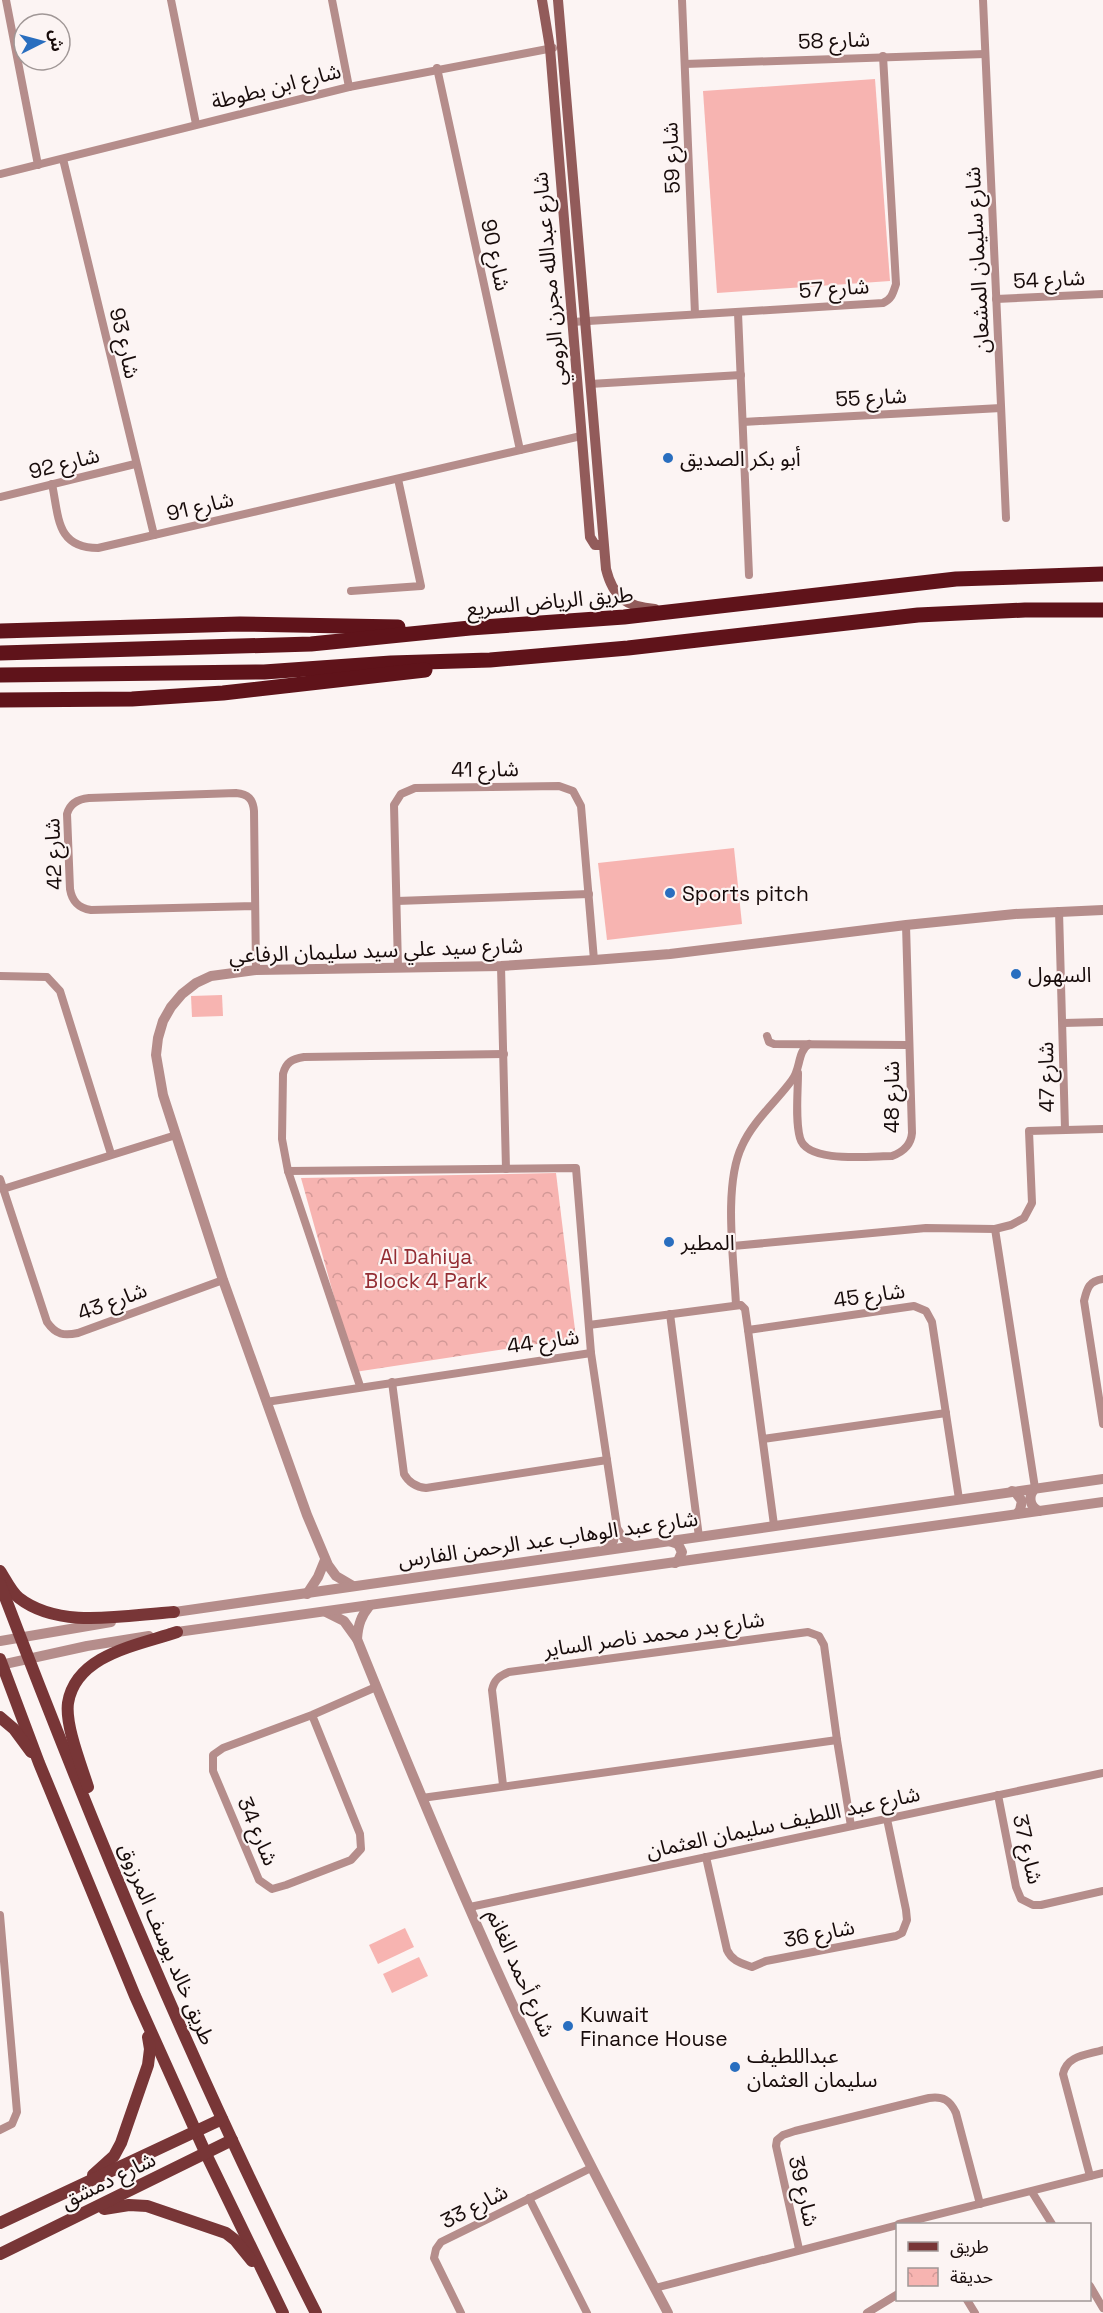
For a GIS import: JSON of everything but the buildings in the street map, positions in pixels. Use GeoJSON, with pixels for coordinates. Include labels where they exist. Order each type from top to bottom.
{"type":"FeatureCollection","features":[{"type":"Feature","properties":{"kind":"highway","name":"طريق الرياض السريع"},"geometry":{"type":"LineString","coordinates":[[0,653],[311,644],[470,628],[567,623],[956,579],[1103,574]]}},
{"type":"Feature","properties":{"kind":"highway"},"geometry":{"type":"LineString","coordinates":[[0,675],[264,672],[391,663],[490,660],[628,648],[918,615],[1024,610],[1103,610]]}},
{"type":"Feature","properties":{"kind":"highway"},"geometry":{"type":"LineString","coordinates":[[0,631],[240,624],[470,628]]}},
{"type":"Feature","properties":{"kind":"highway"},"geometry":{"type":"LineString","coordinates":[[0,700],[132,699],[222,693],[389,676],[490,660]]}},
{"type":"Feature","properties":{"kind":"main road","name":"شارع عبدالله مجرن الرومي"},"geometry":{"type":"LineString","coordinates":[[542,0],[550,48],[590,537],[595,545],[603,544]]}},
{"type":"Feature","properties":{"kind":"main road","name":"شارع عبدالله مجرن الرومي"},"geometry":{"type":"LineString","coordinates":[[558,0],[603,544],[610,586],[619,598],[634,605],[652,609],[712,606]]}},
{"type":"Feature","properties":{"kind":"main road"},"geometry":{"type":"LineString","coordinates":[[0,1571],[17,1597],[43,1612],[69,1619],[174,1612]]}},
{"type":"Feature","properties":{"kind":"main road","name":"طريق خالد يوسف المرزوق"},"geometry":{"type":"LineString","coordinates":[[0,1584],[115,1875],[222,2119],[316,2313]]}},
{"type":"Feature","properties":{"kind":"main road"},"geometry":{"type":"LineString","coordinates":[[115,1875],[72,1737],[68,1704],[75,1682],[87,1669],[106,1655],[177,1632]]}},
{"type":"Feature","properties":{"kind":"main road"},"geometry":{"type":"LineString","coordinates":[[1,1663],[39,1763],[135,1996],[206,2154],[283,2313]]}},
{"type":"Feature","properties":{"kind":"main road"},"geometry":{"type":"LineString","coordinates":[[0,1717],[14,1729],[39,1763]]}},
{"type":"Feature","properties":{"kind":"main road"},"geometry":{"type":"LineString","coordinates":[[79,2186],[110,2160],[118,2150],[148,2066],[150,2043],[135,1996]]}},
{"type":"Feature","properties":{"kind":"main road","name":"شارع دمشق"},"geometry":{"type":"LineString","coordinates":[[0,2223],[222,2119]]}},
{"type":"Feature","properties":{"kind":"main road","name":"شارع دمشق"},"geometry":{"type":"LineString","coordinates":[[0,2254],[232,2140]]}},
{"type":"Feature","properties":{"kind":"main road"},"geometry":{"type":"LineString","coordinates":[[91,2211],[143,2205],[226,2233],[235,2240],[266,2278]]}},
{"type":"Feature","properties":{"kind":"street"},"geometry":{"type":"LineString","coordinates":[[6,0],[38,165]]}},
{"type":"Feature","properties":{"kind":"street"},"geometry":{"type":"LineString","coordinates":[[171,0],[196,124]]}},
{"type":"Feature","properties":{"kind":"street"},"geometry":{"type":"LineString","coordinates":[[332,0],[349,87]]}},
{"type":"Feature","properties":{"kind":"street","name":"شارع 59"},"geometry":{"type":"LineString","coordinates":[[682,0],[695,314]]}},
{"type":"Feature","properties":{"kind":"street","name":"شارع سليمان المشعان"},"geometry":{"type":"LineString","coordinates":[[983,0],[1006,518]]}},
{"type":"Feature","properties":{"kind":"street","name":"شارع ابن بطوطة"},"geometry":{"type":"LineString","coordinates":[[0,174],[349,87],[437,68],[563,47]]}},
{"type":"Feature","properties":{"kind":"street","name":"شارع 58"},"geometry":{"type":"LineString","coordinates":[[685,64],[985,54]]}},
{"type":"Feature","properties":{"kind":"street","name":"شارع 57"},"geometry":{"type":"LineString","coordinates":[[572,322],[883,303],[891,297],[896,284],[883,56]]}},
{"type":"Feature","properties":{"kind":"street","name":"شارع 90"},"geometry":{"type":"LineString","coordinates":[[437,68],[520,450]]}},
{"type":"Feature","properties":{"kind":"street","name":"شارع 93"},"geometry":{"type":"LineString","coordinates":[[63,159],[154,535]]}},
{"type":"Feature","properties":{"kind":"street","name":"شارع 54"},"geometry":{"type":"LineString","coordinates":[[996,299],[1103,294]]}},
{"type":"Feature","properties":{"kind":"street"},"geometry":{"type":"LineString","coordinates":[[738,313],[749,575]]}},
{"type":"Feature","properties":{"kind":"street"},"geometry":{"type":"LineString","coordinates":[[590,384],[741,375]]}},
{"type":"Feature","properties":{"kind":"street","name":"شارع 55"},"geometry":{"type":"LineString","coordinates":[[743,422],[1001,408]]}},
{"type":"Feature","properties":{"kind":"street","name":"شارع 91"},"geometry":{"type":"LineString","coordinates":[[52,484],[61,527],[65,535],[79,547],[98,548],[581,436]]}},
{"type":"Feature","properties":{"kind":"street","name":"شارع 92"},"geometry":{"type":"LineString","coordinates":[[0,497],[135,464]]}},
{"type":"Feature","properties":{"kind":"street"},"geometry":{"type":"LineString","coordinates":[[351,591],[421,586],[398,479]]}},
{"type":"Feature","properties":{"kind":"street","name":"شارع 41"},"geometry":{"type":"LineString","coordinates":[[398,968],[394,805],[401,794],[415,788],[559,786],[573,792],[581,806],[594,960]]}},
{"type":"Feature","properties":{"kind":"street","name":"شارع 42"},"geometry":{"type":"LineString","coordinates":[[255,906],[91,910],[80,907],[71,897],[69,888],[67,814],[69,808],[76,802],[89,798],[236,793],[247,795],[254,804],[256,970]]}},
{"type":"Feature","properties":{"kind":"street"},"geometry":{"type":"LineString","coordinates":[[397,901],[589,894]]}},
{"type":"Feature","properties":{"kind":"street","name":"شارع سيد علي سيد سليمان الرفاعي"},"geometry":{"type":"LineString","coordinates":[[353,1586],[336,1576],[325,1560],[223,1280],[163,1095],[156,1055],[158,1038],[171,1006],[182,994],[212,976],[256,970],[501,966],[594,960],[670,954],[906,925],[1059,911],[1103,910]]}},
{"type":"Feature","properties":{"kind":"street","name":"شارع 47"},"geometry":{"type":"LineString","coordinates":[[1059,911],[1065,1129],[1103,1129]]}},
{"type":"Feature","properties":{"kind":"street","name":"شارع 48"},"geometry":{"type":"LineString","coordinates":[[809,1044],[802,1051],[798,1073],[799,1129],[803,1144],[823,1155],[892,1156],[904,1150],[911,1138],[906,925]]}},
{"type":"Feature","properties":{"kind":"street"},"geometry":{"type":"LineString","coordinates":[[501,966],[506,1169]]}},
{"type":"Feature","properties":{"kind":"street"},"geometry":{"type":"LineString","coordinates":[[0,976],[47,977],[60,991],[111,1154]]}},
{"type":"Feature","properties":{"kind":"street","name":"شارع 47"},"geometry":{"type":"LineString","coordinates":[[1063,1023],[1103,1022]]}},
{"type":"Feature","properties":{"kind":"street","name":"شارع 48"},"geometry":{"type":"LineString","coordinates":[[767,1036],[771,1043],[908,1045]]}},
{"type":"Feature","properties":{"kind":"street"},"geometry":{"type":"LineString","coordinates":[[360,1386],[288,1171],[282,1139],[283,1074],[287,1062],[304,1057],[504,1054]]}},
{"type":"Feature","properties":{"kind":"street","name":"شارع 48"},"geometry":{"type":"LineString","coordinates":[[736,1305],[732,1186],[735,1166],[750,1131],[798,1073]]}},
{"type":"Feature","properties":{"kind":"street"},"geometry":{"type":"LineString","coordinates":[[733,1246],[926,1228],[995,1229],[1011,1225],[1024,1218],[1032,1203],[1029,1131],[1065,1129]]}},
{"type":"Feature","properties":{"kind":"street"},"geometry":{"type":"LineString","coordinates":[[3,1189],[176,1135]]}},
{"type":"Feature","properties":{"kind":"street"},"geometry":{"type":"LineString","coordinates":[[288,1171],[576,1168],[591,1353]]}},
{"type":"Feature","properties":{"kind":"street","name":"شارع 43"},"geometry":{"type":"LineString","coordinates":[[0,1179],[47,1322],[52,1330],[59,1334],[78,1333],[223,1280]]}},
{"type":"Feature","properties":{"kind":"street"},"geometry":{"type":"LineString","coordinates":[[995,1229],[1035,1488],[1030,1501],[1039,1511]]}},
{"type":"Feature","properties":{"kind":"street"},"geometry":{"type":"LineString","coordinates":[[1103,1279],[1092,1282],[1084,1301],[1101,1392],[1103,1424]]}},
{"type":"Feature","properties":{"kind":"street"},"geometry":{"type":"LineString","coordinates":[[589,1325],[736,1305],[741,1305],[745,1309],[774,1525]]}},
{"type":"Feature","properties":{"kind":"street","name":"شارع 45"},"geometry":{"type":"LineString","coordinates":[[748,1330],[914,1306],[922,1308],[930,1316],[932,1322],[959,1498]]}},
{"type":"Feature","properties":{"kind":"street"},"geometry":{"type":"LineString","coordinates":[[670,1314],[699,1537],[694,1546],[698,1556],[703,1559]]}},
{"type":"Feature","properties":{"kind":"street","name":"شارع 44"},"geometry":{"type":"LineString","coordinates":[[266,1402],[360,1386],[591,1353],[617,1527]]}},
{"type":"Feature","properties":{"kind":"street"},"geometry":{"type":"LineString","coordinates":[[392,1382],[404,1474],[410,1483],[419,1488],[607,1460]]}},
{"type":"Feature","properties":{"kind":"street"},"geometry":{"type":"LineString","coordinates":[[763,1439],[946,1413]]}},
{"type":"Feature","properties":{"kind":"street","name":"شارع عبد الوهاب عبد الرحمن الفارس"},"geometry":{"type":"LineString","coordinates":[[0,1641],[174,1612],[1103,1479]]}},
{"type":"Feature","properties":{"kind":"street"},"geometry":{"type":"LineString","coordinates":[[1012,1491],[1020,1496],[1022,1501],[1017,1514]]}},
{"type":"Feature","properties":{"kind":"street","name":"شارع عبد الوهاب عبد الرحمن الفارس"},"geometry":{"type":"LineString","coordinates":[[1,1663],[177,1632],[1103,1502]]}},
{"type":"Feature","properties":{"kind":"street"},"geometry":{"type":"LineString","coordinates":[[617,1527],[624,1539],[635,1546]]}},
{"type":"Feature","properties":{"kind":"street"},"geometry":{"type":"LineString","coordinates":[[603,1551],[614,1541],[617,1527]]}},
{"type":"Feature","properties":{"kind":"street"},"geometry":{"type":"LineString","coordinates":[[669,1541],[678,1544],[682,1552],[675,1563]]}},
{"type":"Feature","properties":{"kind":"street"},"geometry":{"type":"LineString","coordinates":[[307,1594],[325,1560]]}},
{"type":"Feature","properties":{"kind":"street"},"geometry":{"type":"LineString","coordinates":[[253,1602],[249,1610],[255,1621]]}},
{"type":"Feature","properties":{"kind":"street"},"geometry":{"type":"LineString","coordinates":[[232,1605],[238,1616],[234,1624]]}},
{"type":"Feature","properties":{"kind":"street"},"geometry":{"type":"LineString","coordinates":[[357,1639],[362,1615],[370,1605]]}},
{"type":"Feature","properties":{"kind":"street","name":"شارع أحمد الغانم"},"geometry":{"type":"LineString","coordinates":[[325,1611],[344,1621],[357,1639],[422,1798],[537,2056],[591,2168],[668,2313]]}},
{"type":"Feature","properties":{"kind":"street","name":"شارع بدر محمد ناصر الساير"},"geometry":{"type":"LineString","coordinates":[[503,1785],[492,1690],[496,1680],[509,1672],[808,1632],[819,1636],[824,1645],[851,1826]]}},
{"type":"Feature","properties":{"kind":"street","name":"شارع 34"},"geometry":{"type":"LineString","coordinates":[[312,1715],[360,1834],[360,1849],[351,1860],[286,1885],[272,1888],[259,1880],[213,1771],[213,1755],[223,1748],[312,1715],[376,1687]]}},
{"type":"Feature","properties":{"kind":"street"},"geometry":{"type":"LineString","coordinates":[[422,1798],[837,1740]]}},
{"type":"Feature","properties":{"kind":"street","name":"شارع عبد اللطيف سليمان العثمان"},"geometry":{"type":"LineString","coordinates":[[470,1907],[1103,1773]]}},
{"type":"Feature","properties":{"kind":"street","name":"شارع 37"},"geometry":{"type":"LineString","coordinates":[[998,1795],[1016,1887],[1021,1899],[1033,1905],[1041,1905],[1103,1892]]}},
{"type":"Feature","properties":{"kind":"street","name":"شارع 36"},"geometry":{"type":"LineString","coordinates":[[706,1857],[727,1950],[730,1957],[736,1961],[752,1967],[766,1962],[896,1936],[902,1933],[907,1920],[887,1818]]}},
{"type":"Feature","properties":{"kind":"street"},"geometry":{"type":"LineString","coordinates":[[0,1915],[17,2112],[12,2124],[1,2130]]}},
{"type":"Feature","properties":{"kind":"street"},"geometry":{"type":"LineString","coordinates":[[1090,2176],[1063,2074],[1067,2062],[1103,2050]]}},
{"type":"Feature","properties":{"kind":"street","name":"شارع 39"},"geometry":{"type":"LineString","coordinates":[[799,2249],[776,2146],[777,2140],[783,2135],[795,2131],[929,2098],[943,2097],[952,2105],[956,2113],[980,2204]]}},
{"type":"Feature","properties":{"kind":"street","name":"شارع 33"},"geometry":{"type":"LineString","coordinates":[[461,2313],[436,2265],[434,2258],[436,2249],[446,2238],[591,2168]]}},
{"type":"Feature","properties":{"kind":"street"},"geometry":{"type":"LineString","coordinates":[[922,2222],[980,2204],[1103,2173]]}},
{"type":"Feature","properties":{"kind":"street"},"geometry":{"type":"LineString","coordinates":[[1032,2192],[1051,2223]]}},
{"type":"Feature","properties":{"kind":"street","name":"شارع 33"},"geometry":{"type":"LineString","coordinates":[[530,2198],[588,2313]]}},
{"type":"Feature","properties":{"kind":"street"},"geometry":{"type":"LineString","coordinates":[[655,2288],[896,2225]]}},
{"type":"Feature","properties":{"kind":"street"},"geometry":{"type":"LineString","coordinates":[[1091,2288],[1102,2302]]}},
{"type":"Feature","properties":{"kind":"street"},"geometry":{"type":"LineString","coordinates":[[867,2313],[896,2295]]}},
{"type":"Feature","properties":{"kind":"green space"},"geometry":{"type":"Polygon","coordinates":[[[875,79],[890,281],[717,293],[703,91],[875,79]]]}},
{"type":"Feature","properties":{"kind":"green space","name":"Sports pitch"},"geometry":{"type":"Polygon","coordinates":[[[734,848],[742,924],[607,940],[598,863],[734,848]]]}},
{"type":"Feature","properties":{"kind":"green space"},"geometry":{"type":"Polygon","coordinates":[[[222,995],[223,1016],[192,1017],[191,996],[222,995]]]}},
{"type":"Feature","properties":{"kind":"green space","name":"Al Dahiya Block 4 Park"},"geometry":{"type":"Polygon","coordinates":[[[556,1173],[576,1338],[355,1372],[301,1178],[556,1173]]]}},
{"type":"Feature","properties":{"kind":"green space"},"geometry":{"type":"Polygon","coordinates":[[[405,1928],[414,1947],[378,1964],[369,1945],[405,1928]]]}},
{"type":"Feature","properties":{"kind":"green space"},"geometry":{"type":"Polygon","coordinates":[[[419,1957],[428,1976],[392,1993],[383,1974],[419,1957]]]}},
{"type":"Feature","properties":{"kind":"place","name":"أبو بكر الصديق"},"geometry":{"type":"Point","coordinates":[668,458]}},
{"type":"Feature","properties":{"kind":"place","name":"Sports pitch"},"geometry":{"type":"Point","coordinates":[670,893]}},
{"type":"Feature","properties":{"kind":"place","name":"السهول"},"geometry":{"type":"Point","coordinates":[1016,974]}},
{"type":"Feature","properties":{"kind":"place","name":"المطير"},"geometry":{"type":"Point","coordinates":[669,1242]}},
{"type":"Feature","properties":{"kind":"place","name":"Kuwait Finance House"},"geometry":{"type":"Point","coordinates":[568,2026]}},
{"type":"Feature","properties":{"kind":"place","name":"عبداللطيف سليمان العثمان"},"geometry":{"type":"Point","coordinates":[735,2067]}}]}
